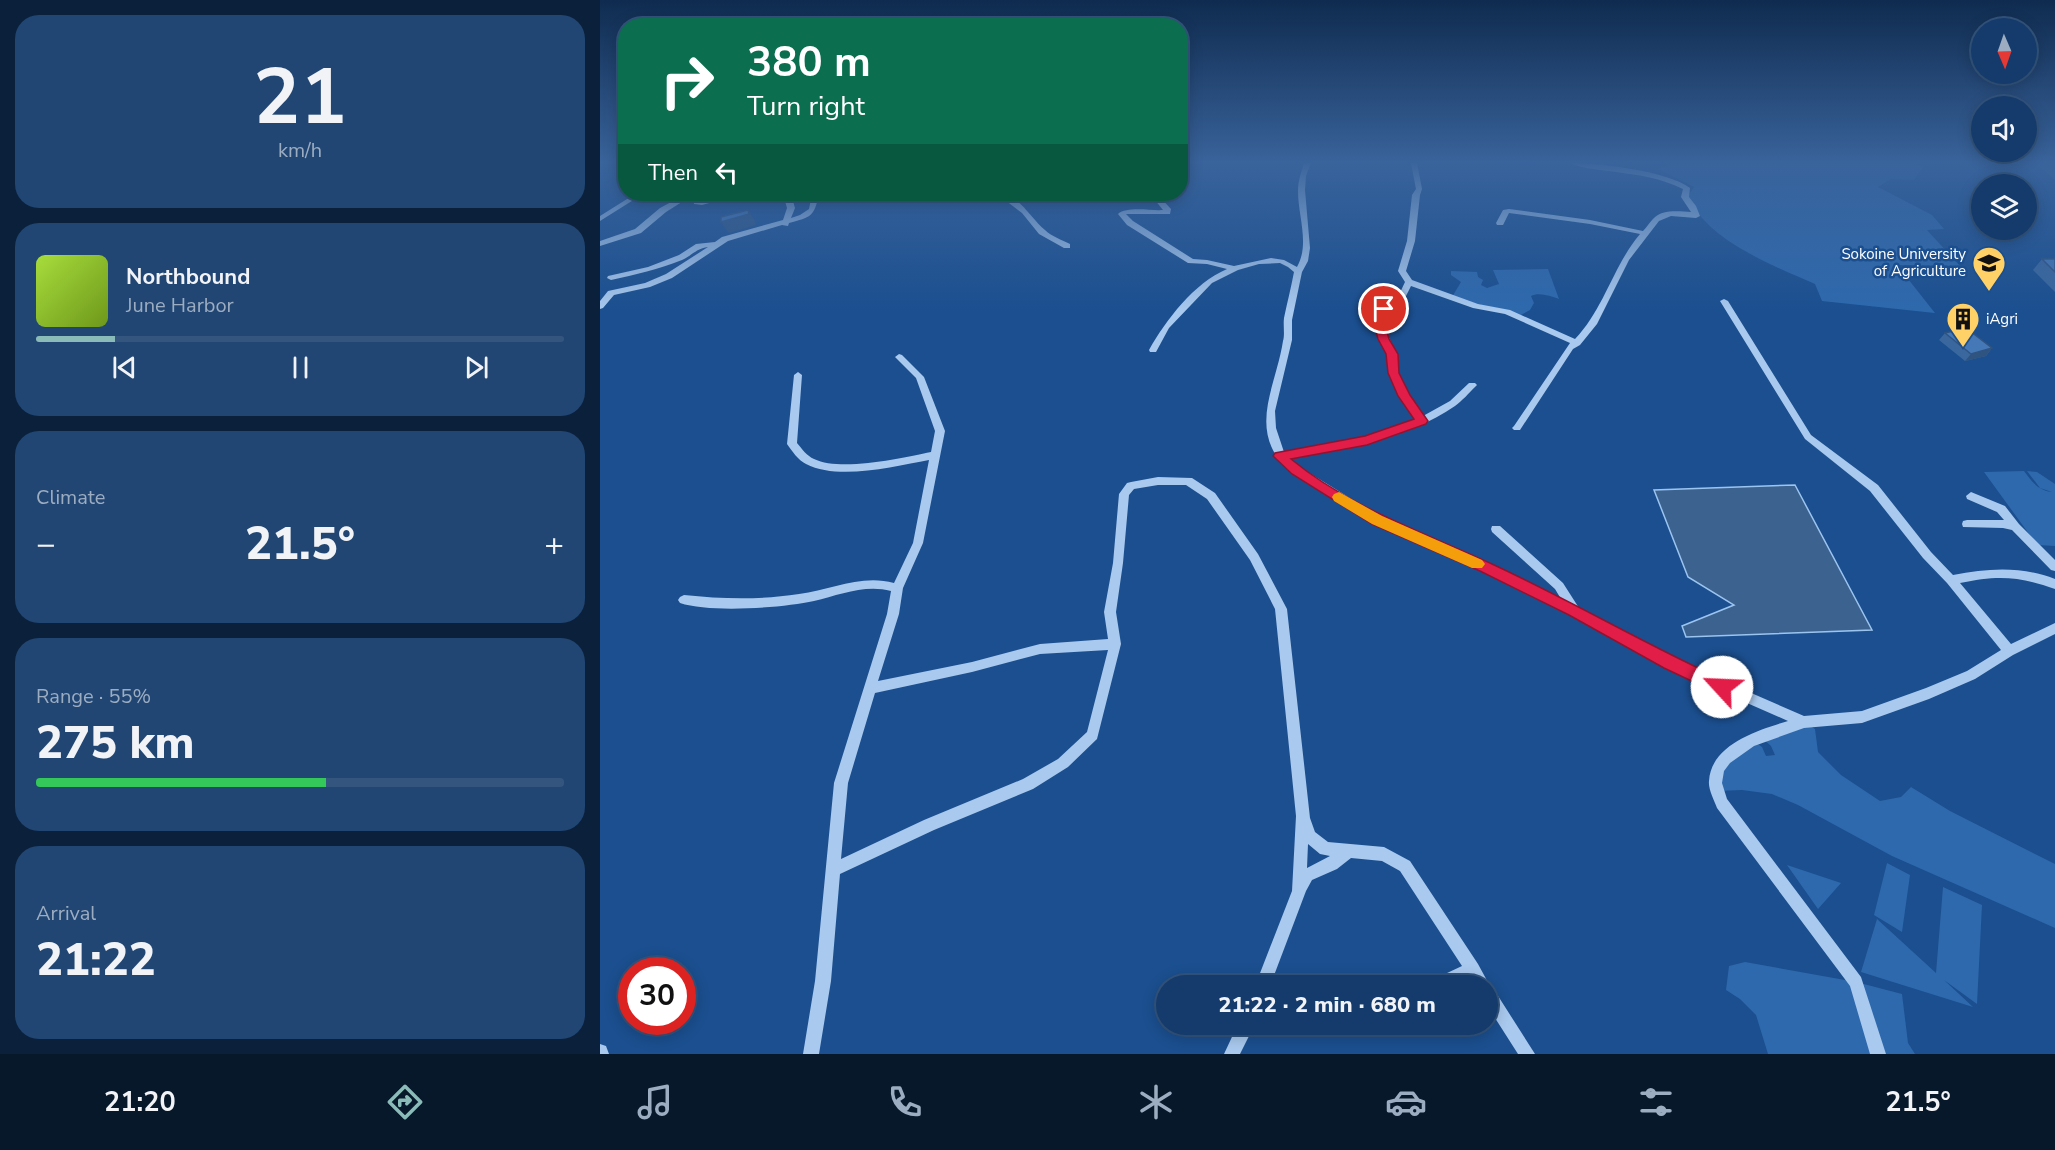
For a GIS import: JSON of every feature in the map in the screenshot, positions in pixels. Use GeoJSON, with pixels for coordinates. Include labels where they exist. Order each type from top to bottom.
{"type":"FeatureCollection","features":[{"type":"Feature","properties":{"kind":"street"},"geometry":{"type":"LineString","coordinates":[[600,244],[638,231],[660,212]]}},
{"type":"Feature","properties":{"kind":"street"},"geometry":{"type":"LineString","coordinates":[[785,224],[789,212]]}},
{"type":"Feature","properties":{"kind":"street"},"geometry":{"type":"LineString","coordinates":[[600,306],[611,293],[653,283],[669,276],[718,243],[733,236],[785,224],[810,212]]}},
{"type":"Feature","properties":{"kind":"street"},"geometry":{"type":"LineString","coordinates":[[1026,212],[1042,232],[1067,246]]}},
{"type":"Feature","properties":{"kind":"street"},"geometry":{"type":"LineString","coordinates":[[1124,212],[1122,214],[1130,223],[1191,261],[1207,262],[1236,269]]}},
{"type":"Feature","properties":{"kind":"street"},"geometry":{"type":"LineString","coordinates":[[1137,212],[1163,212]]}},
{"type":"Feature","properties":{"kind":"street"},"geometry":{"type":"LineString","coordinates":[[1303,212],[1306,248],[1302,267],[1298,272],[1288,320],[1288,340],[1270,411],[1271,428],[1280,456],[1296,470],[1377,520],[1485,567],[1574,610],[1669,663],[1804,722]]}},
{"type":"Feature","properties":{"kind":"street"},"geometry":{"type":"LineString","coordinates":[[1414,212],[1411,241],[1402,271],[1409,282],[1476,306],[1506,312],[1577,344]]}},
{"type":"Feature","properties":{"kind":"street"},"geometry":{"type":"LineString","coordinates":[[1500,223],[1506,212]]}},
{"type":"Feature","properties":{"kind":"street"},"geometry":{"type":"LineString","coordinates":[[1518,212],[1590,222],[1644,233]]}},
{"type":"Feature","properties":{"kind":"street"},"geometry":{"type":"LineString","coordinates":[[1516,428],[1570,347],[1577,344],[1601,311],[1623,264],[1644,233],[1656,218],[1677,212]]}},
{"type":"Feature","properties":{"kind":"street"},"geometry":{"type":"LineString","coordinates":[[1679,212],[1695,215],[1694,212]]}},
{"type":"Feature","properties":{"kind":"street"},"geometry":{"type":"LineString","coordinates":[[611,278],[650,269],[682,257],[699,246],[718,243]]}},
{"type":"Feature","properties":{"kind":"street"},"geometry":{"type":"LineString","coordinates":[[1153,350],[1166,327],[1209,281],[1236,269],[1274,260],[1293,265],[1298,272]]}},
{"type":"Feature","properties":{"kind":"street"},"geometry":{"type":"LineString","coordinates":[[1409,282],[1400,300],[1381,312],[1379,321],[1384,339],[1392,354],[1394,373],[1404,396],[1422,421]]}},
{"type":"Feature","properties":{"kind":"street"},"geometry":{"type":"LineString","coordinates":[[1725,301],[1808,437],[1874,488],[1927,555],[1951,579],[2009,651]]}},
{"type":"Feature","properties":{"kind":"street"},"geometry":{"type":"LineString","coordinates":[[812,1054],[823,981],[841,783],[892,614],[897,588],[918,543],[940,431],[920,377],[899,357]]}},
{"type":"Feature","properties":{"kind":"street"},"geometry":{"type":"LineString","coordinates":[[798,375],[792,444],[808,462],[839,468],[875,466],[936,455]]}},
{"type":"Feature","properties":{"kind":"street"},"geometry":{"type":"LineString","coordinates":[[1280,456],[1367,440],[1422,421],[1453,403],[1472,386]]}},
{"type":"Feature","properties":{"kind":"street"},"geometry":{"type":"LineString","coordinates":[[832,870],[929,825],[1028,784],[1063,763],[1093,735],[1115,644],[1110,612],[1118,563],[1124,494],[1131,486],[1166,481],[1188,481],[1211,496],[1233,525],[1254,556],[1281,609],[1303,816],[1299,891]]}},
{"type":"Feature","properties":{"kind":"street"},"geometry":{"type":"LineString","coordinates":[[1971,496],[2001,509],[2015,527],[2055,567]]}},
{"type":"Feature","properties":{"kind":"street"},"geometry":{"type":"LineString","coordinates":[[1967,524],[2003,524],[2015,527]]}},
{"type":"Feature","properties":{"kind":"street"},"geometry":{"type":"LineString","coordinates":[[1496,529],[1559,586],[1574,610]]}},
{"type":"Feature","properties":{"kind":"street"},"geometry":{"type":"LineString","coordinates":[[1951,579],[1990,571],[2042,578],[2055,584]]}},
{"type":"Feature","properties":{"kind":"street"},"geometry":{"type":"LineString","coordinates":[[684,600],[714,604],[798,599],[872,582],[897,588]]}},
{"type":"Feature","properties":{"kind":"street"},"geometry":{"type":"LineString","coordinates":[[1878,1054],[1856,982],[1722,803],[1715,781],[1718,769],[1726,759],[1751,739],[1804,722],[1862,717],[1929,693],[1971,675],[2009,651],[2055,628]]}},
{"type":"Feature","properties":{"kind":"street"},"geometry":{"type":"LineString","coordinates":[[869,689],[972,668],[1040,649],[1115,644]]}},
{"type":"Feature","properties":{"kind":"street"},"geometry":{"type":"LineString","coordinates":[[1303,816],[1309,836],[1325,849],[1384,854],[1406,866],[1419,891],[1477,975]]}},
{"type":"Feature","properties":{"kind":"street"},"geometry":{"type":"LineString","coordinates":[[1266,975],[1307,874],[1332,864],[1346,852]]}},
{"type":"Feature","properties":{"kind":"street"},"geometry":{"type":"LineString","coordinates":[[1460,975],[1473,969]]}},
{"type":"Feature","properties":{"kind":"street"},"geometry":{"type":"LineString","coordinates":[[1498,1009],[1527,1054]]}},
{"type":"Feature","properties":{"kind":"street"},"geometry":{"type":"LineString","coordinates":[[1232,1054],[1242,1035]]}},
{"type":"Feature","properties":{"kind":"shaded area"},"geometry":{"type":"Polygon","coordinates":[[[1697,212],[1927,212],[1944,229],[1927,230],[1960,266],[1897,265],[1935,313],[1944,314],[1822,301],[1815,284],[1743,250],[1710,226],[1697,212]]]}},
{"type":"Feature","properties":{"kind":"shaded area"},"geometry":{"type":"Polygon","coordinates":[[[1548,269],[1559,299],[1541,294],[1531,296],[1534,303],[1530,310],[1521,315],[1522,320],[1507,312],[1452,297],[1461,282],[1451,275],[1451,271],[1477,272],[1478,277],[1483,280],[1481,285],[1487,288],[1499,284],[1493,270],[1548,269]]]}},
{"type":"Feature","properties":{"kind":"shaded area"},"geometry":{"type":"Polygon","coordinates":[[[2024,471],[2040,488],[2027,471],[2037,472],[2055,484],[2055,546],[2037,545],[1984,472],[2024,471]]]}},
{"type":"Feature","properties":{"kind":"shaded area"},"geometry":{"type":"Polygon","coordinates":[[[1795,485],[1872,630],[1686,637],[1682,626],[1734,605],[1688,577],[1654,490],[1795,485]]]}},
{"type":"Feature","properties":{"kind":"shaded area"},"geometry":{"type":"Polygon","coordinates":[[[1804,722],[1815,729],[1818,752],[1841,775],[1880,801],[1901,797],[1911,787],[1950,811],[2055,864],[2055,928],[1892,856],[1798,805],[1772,794],[1742,790],[1718,791],[1718,769],[1751,739],[1762,747],[1766,756],[1775,755],[1771,746],[1760,736],[1804,722]]]}},
{"type":"Feature","properties":{"kind":"shaded area"},"geometry":{"type":"Polygon","coordinates":[[[1887,863],[1910,875],[1902,932],[1874,915],[1887,863]]]}},
{"type":"Feature","properties":{"kind":"shaded area"},"geometry":{"type":"Polygon","coordinates":[[[1787,865],[1841,883],[1818,909],[1787,865]]]}},
{"type":"Feature","properties":{"kind":"shaded area"},"geometry":{"type":"Polygon","coordinates":[[[1943,887],[1982,905],[1977,1004],[1944,980],[1973,1007],[1861,972],[1877,919],[1936,973],[1943,887]]]}},
{"type":"Feature","properties":{"kind":"shaded area"},"geometry":{"type":"Polygon","coordinates":[[[1745,962],[1856,982],[1902,994],[1908,1043],[1915,1054],[1768,1054],[1756,1015],[1740,999],[1726,990],[1729,966],[1745,962]]]}},
{"type":"Feature","properties":{"kind":"building"},"geometry":{"type":"Polygon","coordinates":[[[740,212],[749,214],[721,222],[721,217],[740,212]]]}},
{"type":"Feature","properties":{"kind":"building"},"geometry":{"type":"Polygon","coordinates":[[[2042,259],[2055,259],[2055,272],[2042,259]]]}},
{"type":"Feature","properties":{"kind":"building"},"geometry":{"type":"Polygon","coordinates":[[[1966,328],[1992,348],[1971,354],[1945,333],[1966,328]]]}},
{"type":"Feature","properties":{"kind":"slow traffic"},"geometry":{"type":"LineString","coordinates":[[1339,497],[1377,520],[1477,564]]}},
{"type":"Feature","properties":{"kind":"place","name":"Sokoine University of Agriculture"},"geometry":{"type":"Point","coordinates":[1989,292]}},
{"type":"Feature","properties":{"kind":"place","name":"iAgri"},"geometry":{"type":"Point","coordinates":[1963,348]}},
{"type":"Feature","properties":{"kind":"route"},"geometry":{"type":"LineString","coordinates":[[1384,309],[1379,321],[1384,339],[1392,354],[1391,363],[1394,373],[1404,396],[1422,421],[1367,440],[1280,456],[1286,463],[1377,520],[1485,567],[1574,610],[1669,663],[1722,687]]}}]}
